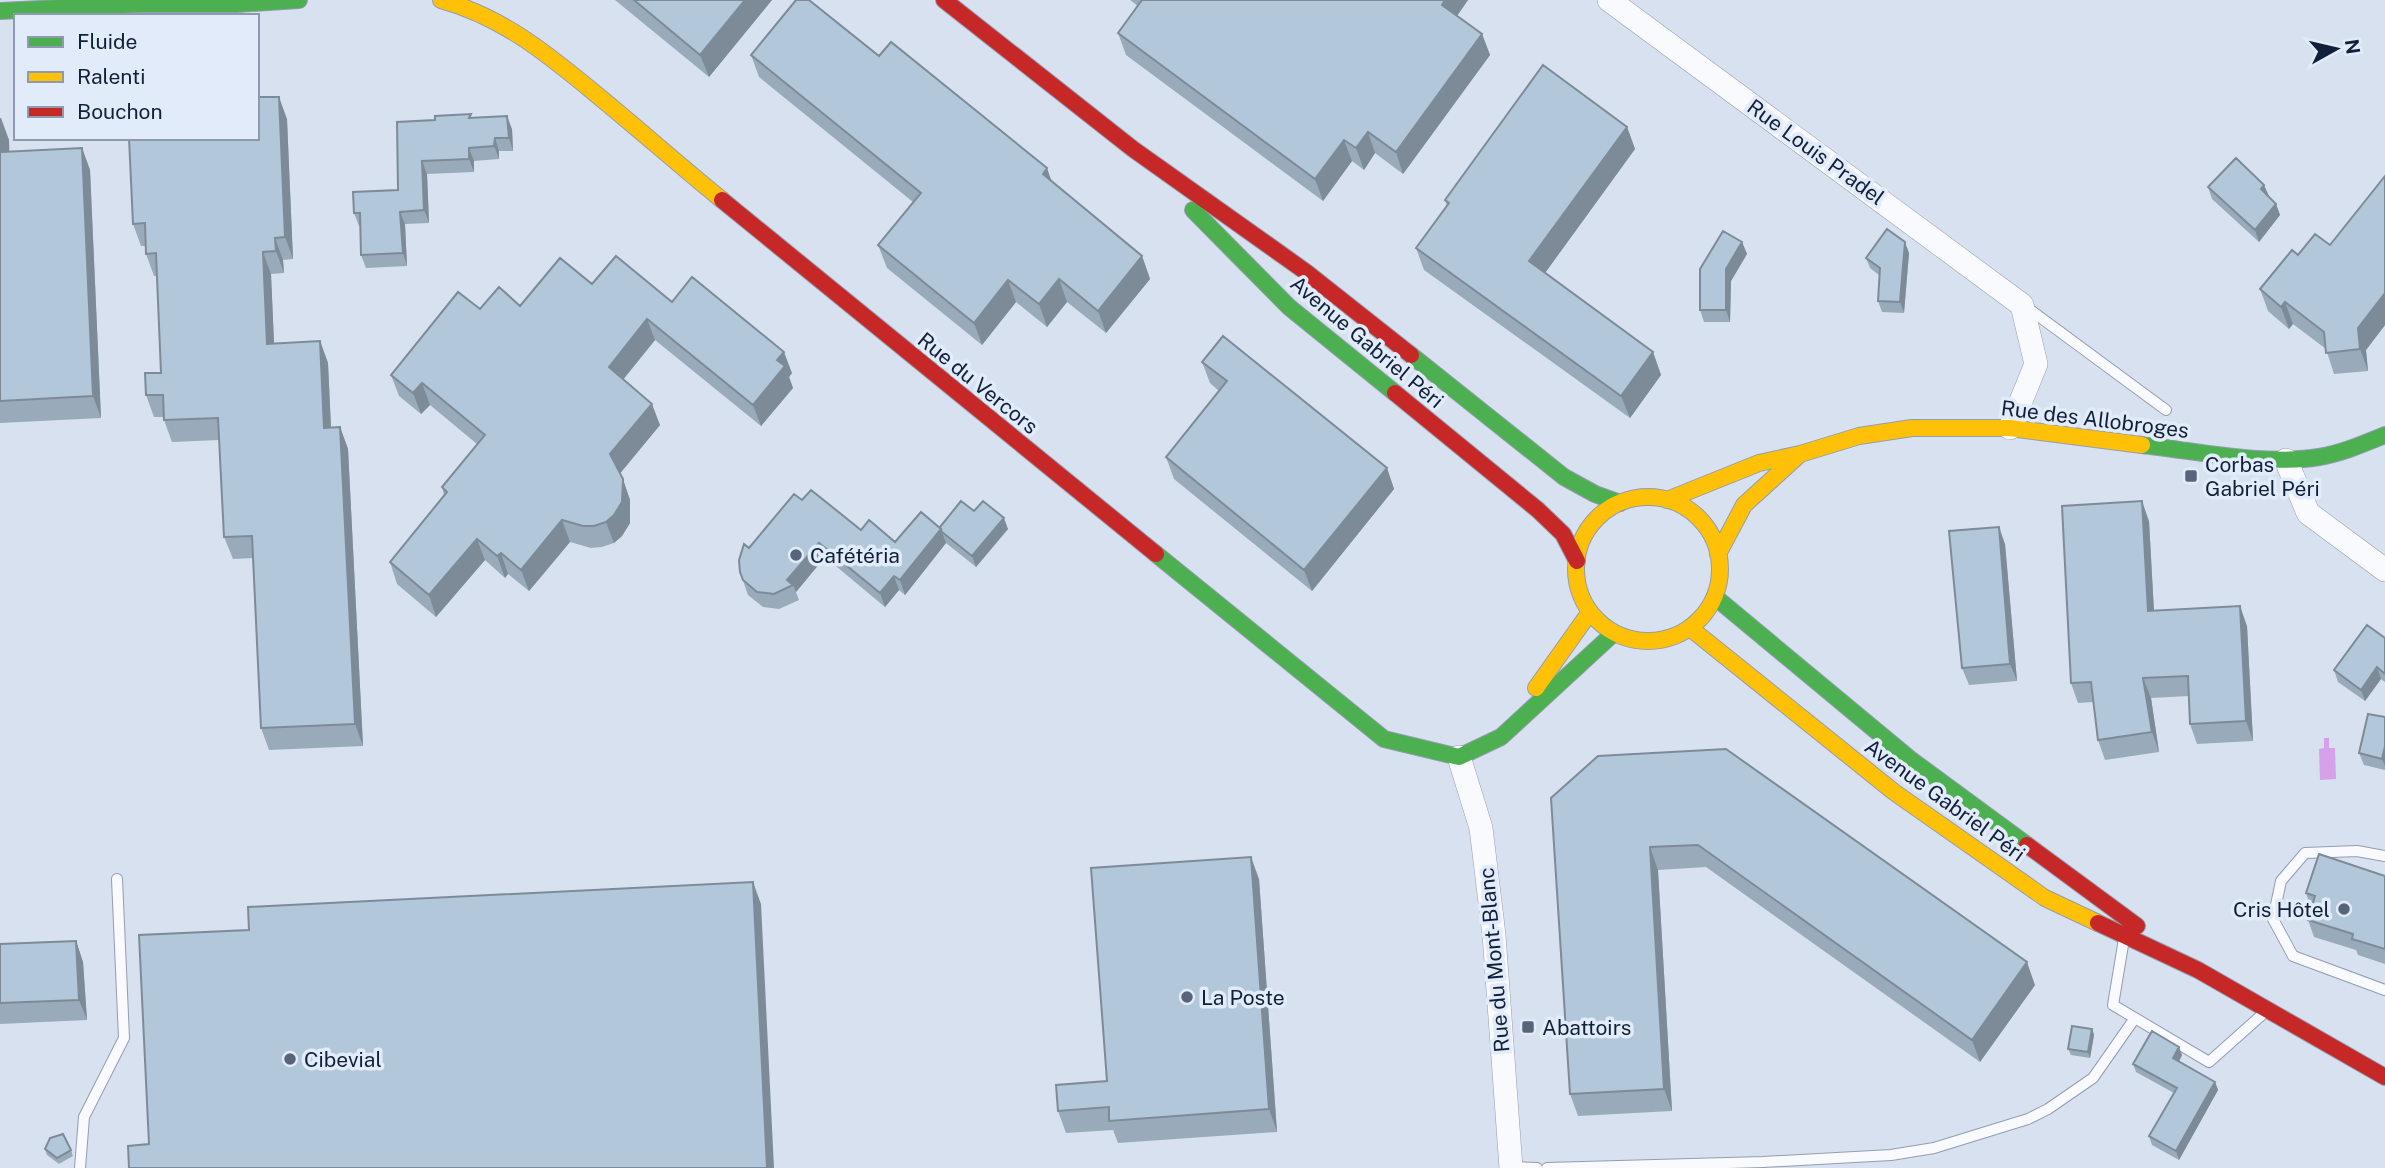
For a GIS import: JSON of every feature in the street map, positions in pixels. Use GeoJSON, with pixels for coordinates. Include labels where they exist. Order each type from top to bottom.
{"type":"FeatureCollection","features":[{"type":"Feature","properties":{"kind":"main road"},"geometry":{"type":"LineString","coordinates":[[0,11],[299,0]]}},
{"type":"Feature","properties":{"kind":"main road","name":"Rue du Vercors"},"geometry":{"type":"LineString","coordinates":[[441,0],[473,9],[512,29],[548,55],[803,267],[1384,738],[1459,757]]}},
{"type":"Feature","properties":{"kind":"main road","name":"Avenue Gabriel Péri"},"geometry":{"type":"LineString","coordinates":[[944,0],[1133,149],[1306,272],[1564,477],[1595,494],[1620,503]]}},
{"type":"Feature","properties":{"kind":"main road","name":"Avenue Gabriel Péri"},"geometry":{"type":"LineString","coordinates":[[1133,149],[1289,307],[1538,510],[1563,534],[1577,561]]}},
{"type":"Feature","properties":{"kind":"main road","name":"Rue des Allobroges"},"geometry":{"type":"LineString","coordinates":[[1667,500],[1759,463],[1859,436],[1912,428],[2010,428],[2286,460],[2319,457],[2352,449],[2385,435]]}},
{"type":"Feature","properties":{"kind":"main road","name":"Rue des Allobroges"},"geometry":{"type":"LineString","coordinates":[[1718,554],[1744,505],[1800,454]]}},
{"type":"Feature","properties":{"kind":"main road"},"geometry":{"type":"LineString","coordinates":[[1651,498],[1667,500],[1688,510],[1706,526],[1718,554],[1719,583],[1715,597],[1704,614],[1690,628],[1672,638],[1633,640],[1614,633],[1590,612],[1581,596],[1577,561],[1581,543],[1604,513],[1620,503],[1651,498]]}},
{"type":"Feature","properties":{"kind":"main road","name":"Avenue Gabriel Péri"},"geometry":{"type":"LineString","coordinates":[[1715,597],[1910,759],[2198,970],[2385,1077]]}},
{"type":"Feature","properties":{"kind":"main road"},"geometry":{"type":"LineString","coordinates":[[1501,737],[1590,612]]}},
{"type":"Feature","properties":{"kind":"main road","name":"Avenue Gabriel Péri"},"geometry":{"type":"LineString","coordinates":[[1690,628],[1894,792],[2045,898],[2198,970]]}},
{"type":"Feature","properties":{"kind":"main road"},"geometry":{"type":"LineString","coordinates":[[1459,757],[1501,737],[1614,633]]}},
{"type":"Feature","properties":{"kind":"street","name":"Rue Louis Pradel"},"geometry":{"type":"LineString","coordinates":[[1609,0],[2022,305]]}},
{"type":"Feature","properties":{"kind":"street"},"geometry":{"type":"LineString","coordinates":[[2010,428],[2036,364],[2022,305]]}},
{"type":"Feature","properties":{"kind":"street"},"geometry":{"type":"LineString","coordinates":[[2286,460],[2308,513],[2385,570]]}},
{"type":"Feature","properties":{"kind":"street","name":"Rue du Mont-Blanc"},"geometry":{"type":"LineString","coordinates":[[1459,757],[1481,828],[1494,935],[1511,1167]]}},
{"type":"Feature","properties":{"kind":"lane","name":"Rue Louis Pradel"},"geometry":{"type":"LineString","coordinates":[[2022,305],[2166,410]]}},
{"type":"Feature","properties":{"kind":"lane"},"geometry":{"type":"LineString","coordinates":[[2385,856],[2357,851],[2305,853],[2281,881],[2273,919],[2292,956],[2385,989]]}},
{"type":"Feature","properties":{"kind":"lane"},"geometry":{"type":"LineString","coordinates":[[80,1168],[84,1117],[124,1038],[117,879]]}},
{"type":"Feature","properties":{"kind":"lane"},"geometry":{"type":"LineString","coordinates":[[2125,936],[2113,1005],[2209,1062],[2266,1011]]}},
{"type":"Feature","properties":{"kind":"lane"},"geometry":{"type":"LineString","coordinates":[[1547,1168],[1763,1162],[1891,1155],[1934,1148],[2028,1119],[2048,1109],[2093,1078],[2135,1018]]}},
{"type":"Feature","properties":{"kind":"lane","name":"Rue du Mont-Blanc"},"geometry":{"type":"LineString","coordinates":[[1511,1167],[1537,1168]]}},
{"type":"Feature","properties":{"kind":"shaded area"},"geometry":{"type":"Polygon","coordinates":[[[2324,738],[2329,738],[2329,748],[2335,748],[2336,779],[2320,780],[2319,749],[2324,748],[2324,738]]]}},
{"type":"Feature","properties":{"kind":"building"},"geometry":{"type":"Polygon","coordinates":[[[634,0],[745,0],[700,55],[634,0]]]}},
{"type":"Feature","properties":{"kind":"building"},"geometry":{"type":"Polygon","coordinates":[[[796,0],[809,0],[879,56],[891,42],[1047,168],[1043,174],[1142,256],[1098,311],[1059,279],[1039,304],[1008,280],[974,323],[878,245],[921,193],[751,55],[796,0]]]}},
{"type":"Feature","properties":{"kind":"building"},"geometry":{"type":"Polygon","coordinates":[[[1142,0],[1445,0],[1442,5],[1482,34],[1396,152],[1368,132],[1356,148],[1344,140],[1315,179],[1118,33],[1142,0]]]}},
{"type":"Feature","properties":{"kind":"building"},"geometry":{"type":"Polygon","coordinates":[[[1543,65],[1627,127],[1529,261],[1653,352],[1621,396],[1416,248],[1449,203],[1445,200],[1543,65]]]}},
{"type":"Feature","properties":{"kind":"building"},"geometry":{"type":"Polygon","coordinates":[[[259,97],[279,97],[285,237],[275,238],[276,251],[263,252],[267,344],[320,341],[324,428],[340,427],[355,724],[261,728],[252,536],[224,537],[218,418],[164,420],[163,395],[146,395],[145,373],[161,373],[156,253],[146,254],[145,223],[133,224],[129,140],[259,140],[259,97]]]}},
{"type":"Feature","properties":{"kind":"building"},"geometry":{"type":"Polygon","coordinates":[[[471,114],[469,118],[507,116],[509,138],[495,138],[494,146],[469,148],[469,159],[422,161],[424,210],[400,212],[403,253],[361,255],[360,213],[354,213],[353,192],[398,190],[397,122],[471,114]]]}},
{"type":"Feature","properties":{"kind":"building"},"geometry":{"type":"Polygon","coordinates":[[[0,118],[2,152],[82,148],[93,396],[0,401],[0,118]]]}},
{"type":"Feature","properties":{"kind":"building"},"geometry":{"type":"Polygon","coordinates":[[[2236,158],[2264,185],[2261,189],[2276,204],[2255,230],[2208,187],[2236,158]]]}},
{"type":"Feature","properties":{"kind":"building"},"geometry":{"type":"Polygon","coordinates":[[[2385,176],[2385,293],[2358,328],[2360,349],[2326,353],[2324,332],[2285,302],[2281,307],[2260,289],[2292,250],[2298,255],[2315,234],[2330,245],[2385,176]]]}},
{"type":"Feature","properties":{"kind":"building"},"geometry":{"type":"Polygon","coordinates":[[[1887,229],[1905,242],[1900,302],[1878,301],[1880,268],[1866,258],[1887,229]]]}},
{"type":"Feature","properties":{"kind":"building"},"geometry":{"type":"Polygon","coordinates":[[[1723,231],[1742,242],[1726,269],[1726,310],[1700,310],[1700,269],[1723,231]]]}},
{"type":"Feature","properties":{"kind":"building"},"geometry":{"type":"Polygon","coordinates":[[[616,256],[672,302],[692,277],[784,352],[777,360],[785,366],[753,405],[647,319],[609,367],[652,404],[610,454],[623,479],[622,502],[614,515],[606,522],[594,526],[562,520],[521,570],[501,553],[497,556],[477,539],[429,595],[390,562],[447,492],[442,487],[485,435],[422,383],[413,393],[391,375],[458,292],[480,309],[499,287],[520,306],[560,258],[592,284],[616,256]]]}},
{"type":"Feature","properties":{"kind":"building"},"geometry":{"type":"Polygon","coordinates":[[[1223,336],[1387,468],[1304,570],[1166,457],[1227,381],[1202,362],[1223,336]]]}},
{"type":"Feature","properties":{"kind":"building"},"geometry":{"type":"Polygon","coordinates":[[[811,490],[861,530],[869,520],[895,542],[921,512],[941,529],[900,580],[894,576],[880,593],[819,543],[787,580],[793,585],[774,594],[757,592],[743,580],[740,572],[739,560],[744,544],[749,548],[794,494],[802,500],[811,490]]]}},
{"type":"Feature","properties":{"kind":"building"},"geometry":{"type":"Polygon","coordinates":[[[961,501],[974,511],[983,501],[1004,518],[972,556],[942,532],[940,527],[961,501]]]}},
{"type":"Feature","properties":{"kind":"building"},"geometry":{"type":"Polygon","coordinates":[[[2142,501],[2148,611],[2240,606],[2246,721],[2190,724],[2188,676],[2143,678],[2152,732],[2098,740],[2091,682],[2071,683],[2062,506],[2142,501]]]}},
{"type":"Feature","properties":{"kind":"building"},"geometry":{"type":"Polygon","coordinates":[[[1999,527],[2010,664],[1962,668],[1949,531],[1999,527]]]}},
{"type":"Feature","properties":{"kind":"building"},"geometry":{"type":"Polygon","coordinates":[[[2367,625],[2385,638],[2385,674],[2377,667],[2361,690],[2334,670],[2367,625]]]}},
{"type":"Feature","properties":{"kind":"building"},"geometry":{"type":"Polygon","coordinates":[[[2368,714],[2385,717],[2382,759],[2359,753],[2368,714]]]}},
{"type":"Feature","properties":{"kind":"building"},"geometry":{"type":"Polygon","coordinates":[[[1726,749],[2027,962],[1972,1040],[1698,845],[1650,847],[1664,1089],[1570,1094],[1551,798],[1598,756],[1726,749]]]}},
{"type":"Feature","properties":{"kind":"building"},"geometry":{"type":"Polygon","coordinates":[[[2319,854],[2385,876],[2385,949],[2352,939],[2353,934],[2308,920],[2315,896],[2306,893],[2319,854]]]}},
{"type":"Feature","properties":{"kind":"building","name":"La Poste"},"geometry":{"type":"Polygon","coordinates":[[[1251,857],[1269,1109],[1109,1121],[1109,1107],[1058,1111],[1056,1085],[1107,1081],[1091,868],[1251,857]]]}},
{"type":"Feature","properties":{"kind":"building"},"geometry":{"type":"Polygon","coordinates":[[[753,882],[767,1168],[129,1168],[128,1146],[149,1144],[139,935],[249,930],[248,907],[753,882]]]}},
{"type":"Feature","properties":{"kind":"building"},"geometry":{"type":"Polygon","coordinates":[[[76,941],[79,1000],[0,1003],[0,944],[76,941]]]}},
{"type":"Feature","properties":{"kind":"building"},"geometry":{"type":"Polygon","coordinates":[[[2072,1026],[2092,1029],[2088,1052],[2068,1049],[2072,1026]]]}},
{"type":"Feature","properties":{"kind":"building"},"geometry":{"type":"Polygon","coordinates":[[[2152,1031],[2179,1047],[2173,1058],[2215,1082],[2176,1151],[2149,1136],[2177,1088],[2133,1064],[2152,1031]]]}},
{"type":"Feature","properties":{"kind":"building"},"geometry":{"type":"Polygon","coordinates":[[[63,1134],[71,1150],[57,1158],[45,1149],[50,1138],[63,1134]]]}},
{"type":"Feature","properties":{"kind":"traffic: fast"},"geometry":{"type":"LineString","coordinates":[[0,11],[299,0]]}},
{"type":"Feature","properties":{"kind":"traffic: fast"},"geometry":{"type":"LineString","coordinates":[[1193,210],[1289,307],[1395,393]]}},
{"type":"Feature","properties":{"kind":"traffic: fast"},"geometry":{"type":"LineString","coordinates":[[1411,355],[1564,477],[1595,494],[1620,503]]}},
{"type":"Feature","properties":{"kind":"traffic: fast"},"geometry":{"type":"LineString","coordinates":[[2142,445],[2276,460],[2319,457],[2385,435]]}},
{"type":"Feature","properties":{"kind":"traffic: fast"},"geometry":{"type":"LineString","coordinates":[[1156,554],[1384,739],[1459,757],[1501,737],[1614,633]]}},
{"type":"Feature","properties":{"kind":"traffic: fast"},"geometry":{"type":"LineString","coordinates":[[1715,597],[1910,759],[2027,845]]}},
{"type":"Feature","properties":{"kind":"traffic: slow"},"geometry":{"type":"LineString","coordinates":[[441,0],[483,15],[539,49],[722,200]]}},
{"type":"Feature","properties":{"kind":"traffic: slow"},"geometry":{"type":"LineString","coordinates":[[1667,500],[1759,463],[1859,436],[1912,428],[2010,428],[2142,445]]}},
{"type":"Feature","properties":{"kind":"traffic: slow"},"geometry":{"type":"LineString","coordinates":[[1718,554],[1744,505],[1800,454]]}},
{"type":"Feature","properties":{"kind":"traffic: slow"},"geometry":{"type":"LineString","coordinates":[[1648,497],[1675,503],[1699,518],[1714,542],[1720,569],[1714,596],[1699,620],[1675,635],[1648,641],[1621,635],[1597,620],[1582,596],[1576,569],[1582,542],[1597,518],[1621,503],[1648,497]]}},
{"type":"Feature","properties":{"kind":"traffic: slow"},"geometry":{"type":"LineString","coordinates":[[1536,688],[1590,612]]}},
{"type":"Feature","properties":{"kind":"traffic: slow"},"geometry":{"type":"LineString","coordinates":[[1690,628],[1894,792],[2045,898],[2098,923]]}},
{"type":"Feature","properties":{"kind":"traffic: jam"},"geometry":{"type":"LineString","coordinates":[[944,0],[1133,149],[1306,272],[1411,355]]}},
{"type":"Feature","properties":{"kind":"traffic: jam"},"geometry":{"type":"LineString","coordinates":[[722,200],[1156,554]]}},
{"type":"Feature","properties":{"kind":"traffic: jam"},"geometry":{"type":"LineString","coordinates":[[1395,393],[1538,510],[1563,534],[1577,561]]}},
{"type":"Feature","properties":{"kind":"traffic: jam"},"geometry":{"type":"LineString","coordinates":[[2027,845],[2137,926]]}},
{"type":"Feature","properties":{"kind":"traffic: jam"},"geometry":{"type":"LineString","coordinates":[[2098,923],[2198,970],[2385,1077]]}},
{"type":"Feature","properties":{"kind":"place","name":"Corbas Gabriel Péri"},"geometry":{"type":"Point","coordinates":[2191,476]}},
{"type":"Feature","properties":{"kind":"place","name":"Cafétéria"},"geometry":{"type":"Point","coordinates":[796,555]}},
{"type":"Feature","properties":{"kind":"place","name":"Cris Hôtel"},"geometry":{"type":"Point","coordinates":[2344,909]}},
{"type":"Feature","properties":{"kind":"place","name":"La Poste"},"geometry":{"type":"Point","coordinates":[1187,997]}},
{"type":"Feature","properties":{"kind":"place","name":"Abattoirs"},"geometry":{"type":"Point","coordinates":[1528,1027]}},
{"type":"Feature","properties":{"kind":"place","name":"Cibevial"},"geometry":{"type":"Point","coordinates":[290,1059]}}]}
